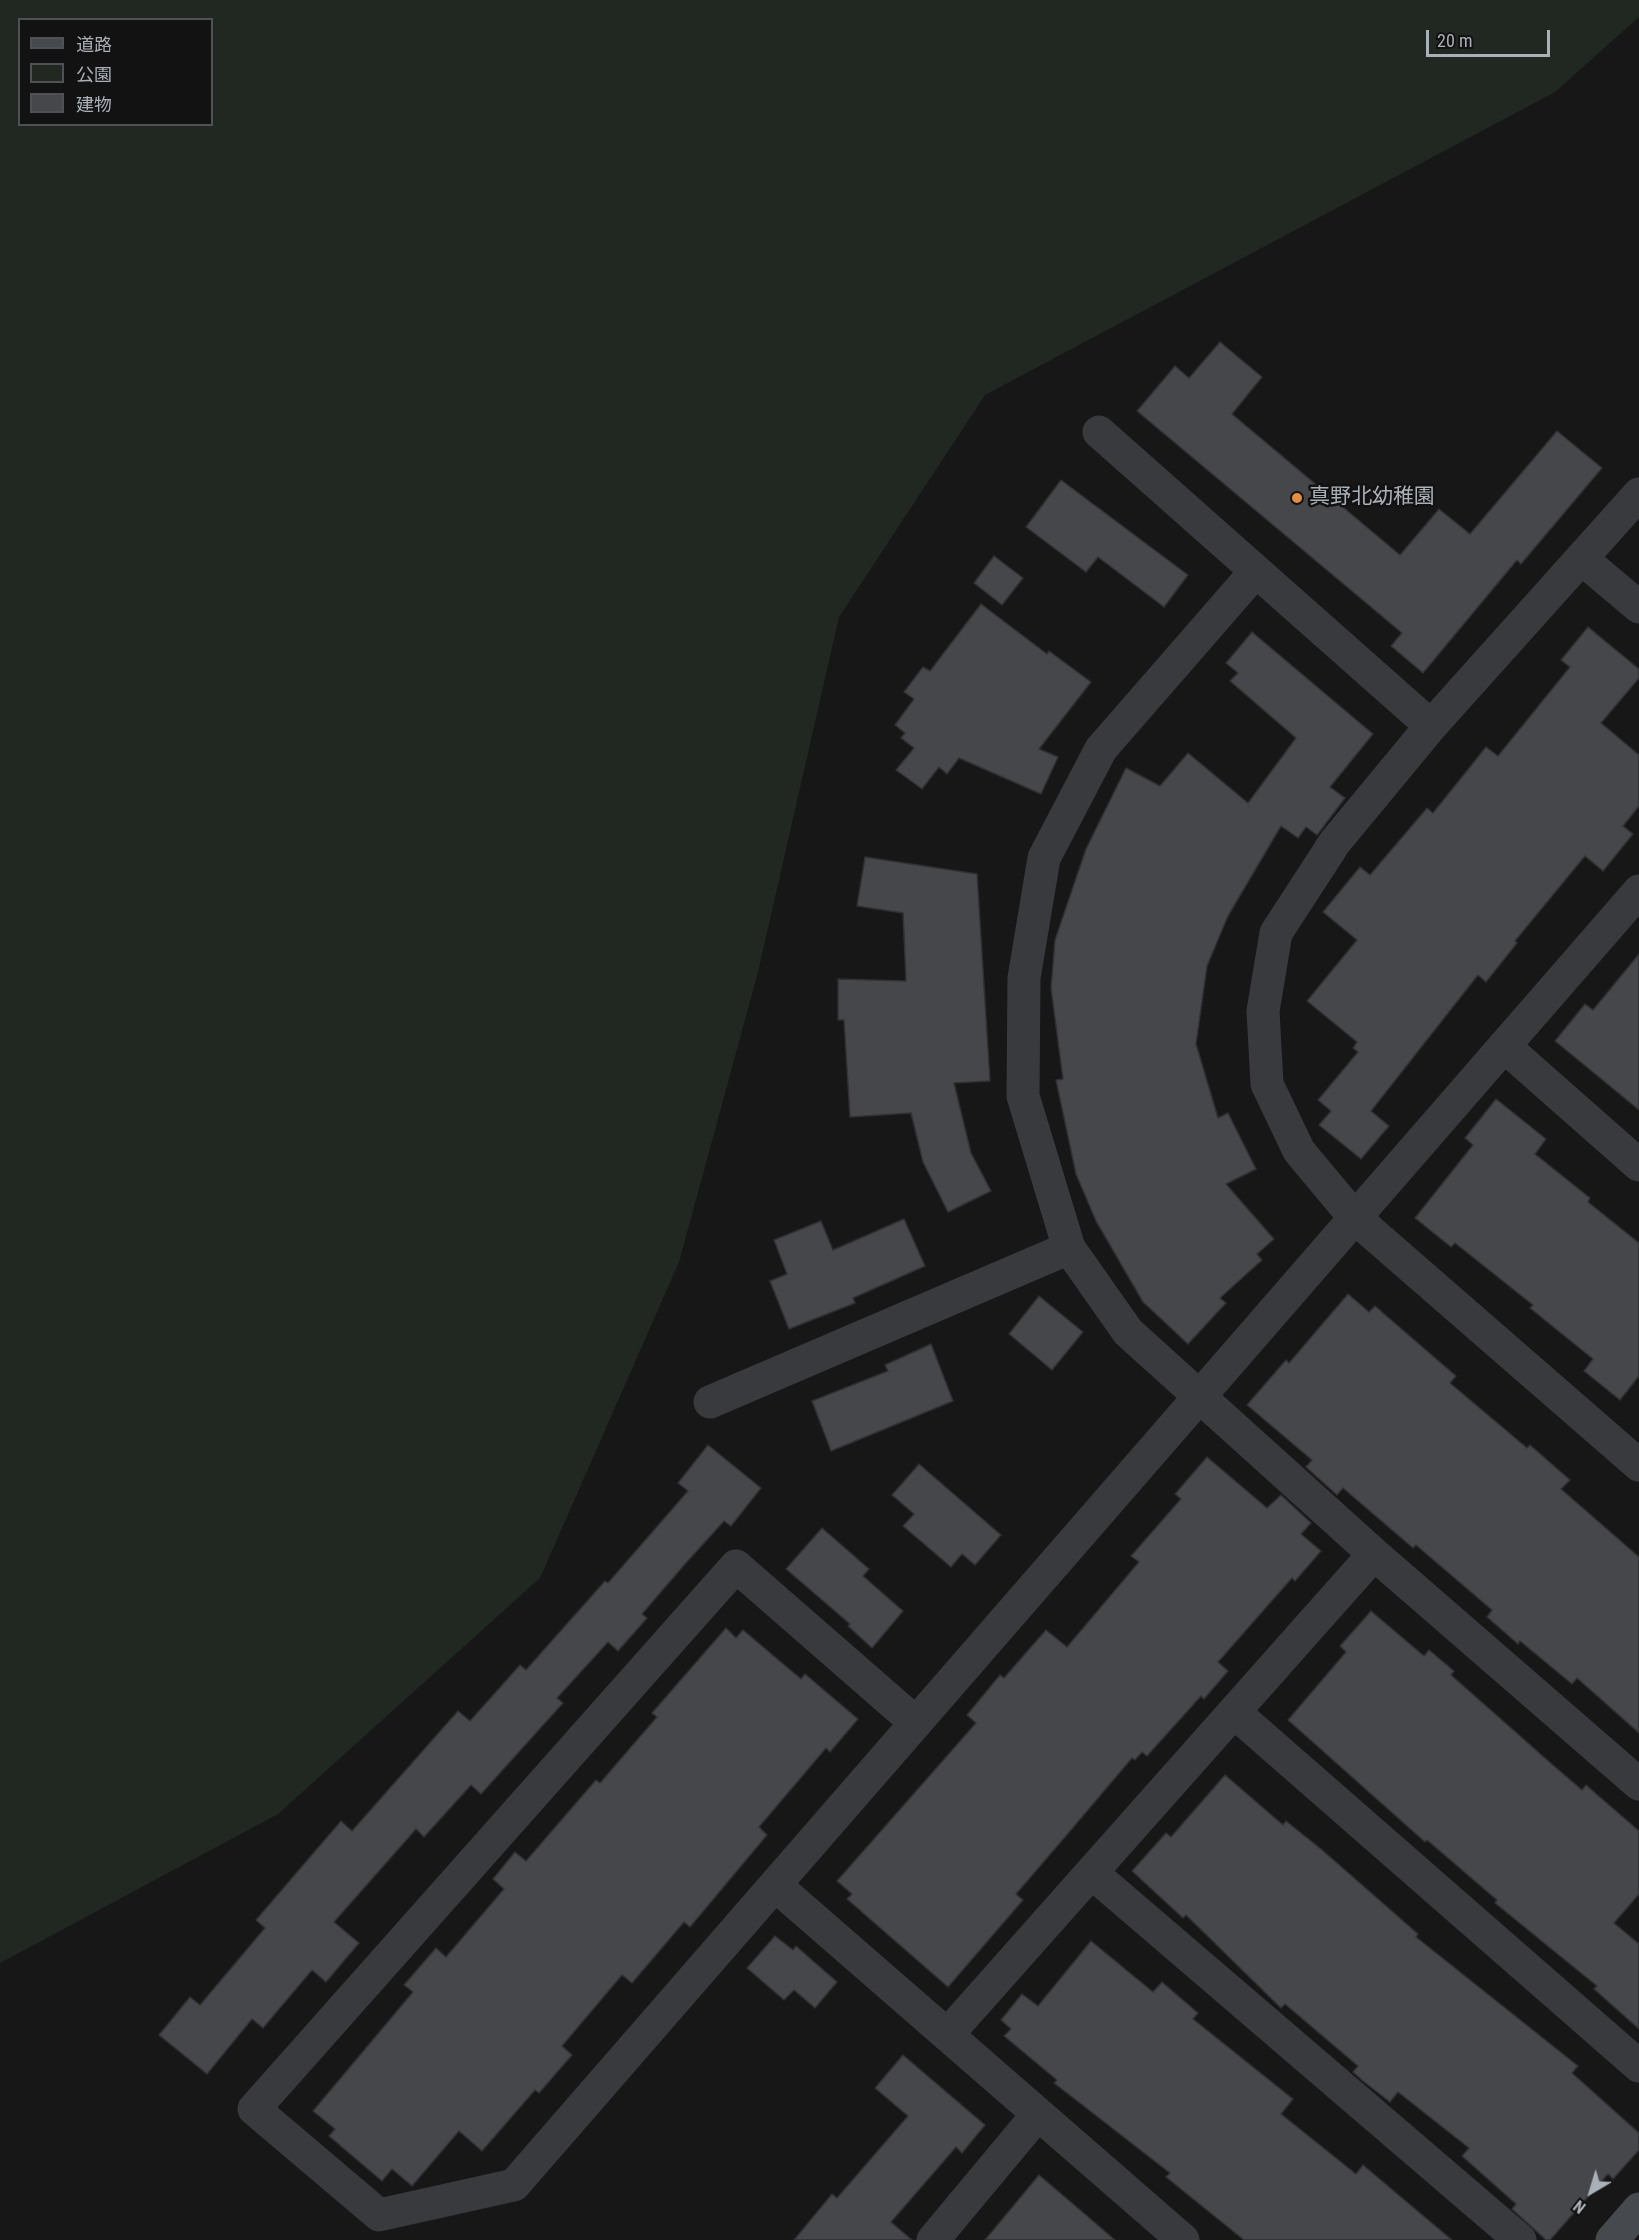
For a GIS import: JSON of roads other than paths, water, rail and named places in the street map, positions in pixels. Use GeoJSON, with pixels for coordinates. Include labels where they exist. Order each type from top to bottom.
{"type":"FeatureCollection","features":[{"type":"Feature","properties":{"kind":"street"},"geometry":{"type":"LineString","coordinates":[[1100,432],[1431,726]]}},
{"type":"Feature","properties":{"kind":"street"},"geometry":{"type":"LineString","coordinates":[[1639,494],[1431,726],[1335,842],[1276,933],[1263,1011],[1267,1084],[1299,1151],[1355,1218],[1639,1465]]}},
{"type":"Feature","properties":{"kind":"street"},"geometry":{"type":"LineString","coordinates":[[1582,559],[1639,607]]}},
{"type":"Feature","properties":{"kind":"street"},"geometry":{"type":"LineString","coordinates":[[1256,571],[1101,748],[1044,858],[1024,978],[1023,1096],[1069,1248],[1128,1332],[1374,1554],[1639,1784]]}},
{"type":"Feature","properties":{"kind":"street"},"geometry":{"type":"LineString","coordinates":[[916,1723],[736,1566],[254,2109],[379,2215],[514,2185],[916,1723],[1198,1397],[1639,891]]}},
{"type":"Feature","properties":{"kind":"street"},"geometry":{"type":"LineString","coordinates":[[1504,1046],[1639,1165]]}},
{"type":"Feature","properties":{"kind":"street"},"geometry":{"type":"LineString","coordinates":[[710,1402],[1069,1248]]}},
{"type":"Feature","properties":{"kind":"street"},"geometry":{"type":"LineString","coordinates":[[947,2035],[1374,1554]]}},
{"type":"Feature","properties":{"kind":"street"},"geometry":{"type":"LineString","coordinates":[[1234,1712],[1639,2066]]}},
{"type":"Feature","properties":{"kind":"street"},"geometry":{"type":"LineString","coordinates":[[1092,1873],[1520,2240]]}},
{"type":"Feature","properties":{"kind":"street"},"geometry":{"type":"LineString","coordinates":[[775,1885],[1183,2240]]}},
{"type":"Feature","properties":{"kind":"street"},"geometry":{"type":"LineString","coordinates":[[933,2240],[1038,2114]]}},
{"type":"Feature","properties":{"kind":"street"},"geometry":{"type":"LineString","coordinates":[[1612,2240],[1639,2209]]}},
{"type":"Feature","properties":{"kind":"place","name":"真野北幼稚園"},"geometry":{"type":"Point","coordinates":[1297,498]}}]}
